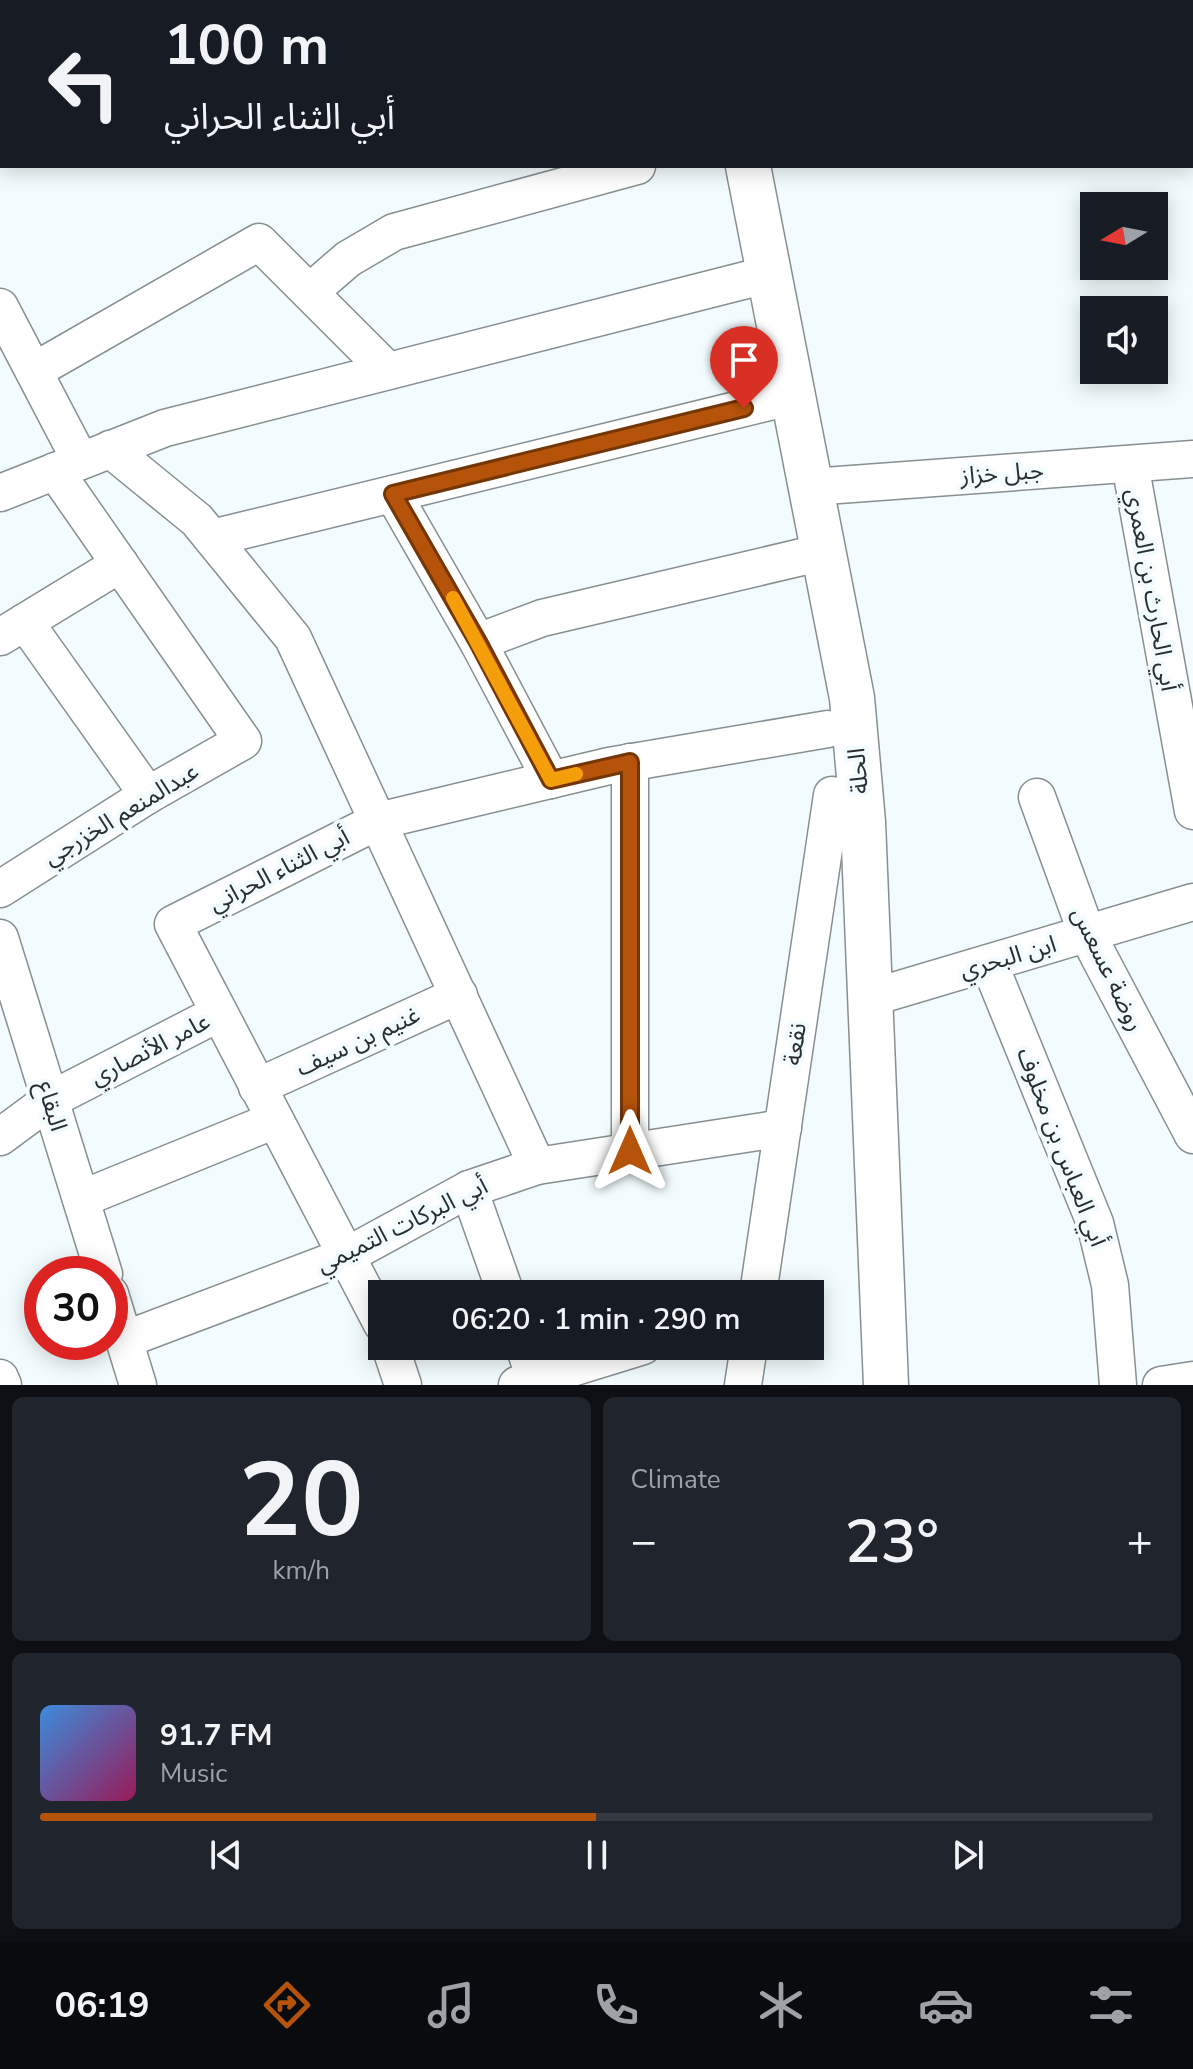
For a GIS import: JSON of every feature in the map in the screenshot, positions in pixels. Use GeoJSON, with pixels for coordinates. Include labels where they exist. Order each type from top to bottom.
{"type":"FeatureCollection","features":[{"type":"Feature","properties":{"kind":"main road","name":"الحلة"},"geometry":{"type":"LineString","coordinates":[[728,168],[825,678],[862,1385]]}},
{"type":"Feature","properties":{"kind":"main road","name":"الحلة"},"geometry":{"type":"LineString","coordinates":[[748,168],[852,698],[863,822],[886,1385]]}},
{"type":"Feature","properties":{"kind":"street"},"geometry":{"type":"LineString","coordinates":[[311,291],[348,259],[394,232],[630,168]]}},
{"type":"Feature","properties":{"kind":"street"},"geometry":{"type":"LineString","coordinates":[[34,371],[257,242],[265,245],[388,371]]}},
{"type":"Feature","properties":{"kind":"street"},"geometry":{"type":"LineString","coordinates":[[0,493],[165,428],[750,279]]}},
{"type":"Feature","properties":{"kind":"street"},"geometry":{"type":"LineString","coordinates":[[0,307],[82,460],[120,564],[12,630],[148,795]]}},
{"type":"Feature","properties":{"kind":"street"},"geometry":{"type":"LineString","coordinates":[[212,538],[773,401]]}},
{"type":"Feature","properties":{"kind":"street","name":"جبل خزاز"},"geometry":{"type":"LineString","coordinates":[[811,487],[1193,459]]}},
{"type":"Feature","properties":{"kind":"street"},"geometry":{"type":"LineString","coordinates":[[82,460],[197,520],[293,638],[537,1166]]}},
{"type":"Feature","properties":{"kind":"street","name":"أبي الحارث بن العمري"},"geometry":{"type":"LineString","coordinates":[[1130,464],[1193,811]]}},
{"type":"Feature","properties":{"kind":"street"},"geometry":{"type":"LineString","coordinates":[[393,494],[478,642],[551,780]]}},
{"type":"Feature","properties":{"kind":"street"},"geometry":{"type":"LineString","coordinates":[[478,642],[542,618],[802,557]]}},
{"type":"Feature","properties":{"kind":"street","name":"عبدالمنعم الخزرجي"},"geometry":{"type":"LineString","coordinates":[[0,889],[148,795],[243,741],[120,564]]}},
{"type":"Feature","properties":{"kind":"street","name":"أبي الثناء الحراني"},"geometry":{"type":"LineString","coordinates":[[368,1298],[173,924],[378,821],[630,762],[828,729]]}},
{"type":"Feature","properties":{"kind":"street"},"geometry":{"type":"LineString","coordinates":[[630,762],[630,1151]]}},
{"type":"Feature","properties":{"kind":"street","name":"نقعة"},"geometry":{"type":"LineString","coordinates":[[760,1280],[832,795]]}},
{"type":"Feature","properties":{"kind":"street","name":"روضة عسعس"},"geometry":{"type":"LineString","coordinates":[[1037,797],[1087,934],[1193,1135]]}},
{"type":"Feature","properties":{"kind":"street","name":"ابن البحري"},"geometry":{"type":"LineString","coordinates":[[870,998],[1193,902]]}},
{"type":"Feature","properties":{"kind":"street","name":"البقاع"},"geometry":{"type":"LineString","coordinates":[[0,938],[98,1256]]}},
{"type":"Feature","properties":{"kind":"street","name":"أبي العباس بن مخلوف"},"geometry":{"type":"LineString","coordinates":[[989,963],[1095,1223],[1110,1285],[1118,1385]]}},
{"type":"Feature","properties":{"kind":"street","name":"غنيم بن سيف"},"geometry":{"type":"LineString","coordinates":[[257,1087],[459,995]]}},
{"type":"Feature","properties":{"kind":"street","name":"عامر الأنصاري"},"geometry":{"type":"LineString","coordinates":[[0,1137],[50,1100],[219,1013]]}},
{"type":"Feature","properties":{"kind":"street"},"geometry":{"type":"LineString","coordinates":[[81,1199],[275,1120]]}},
{"type":"Feature","properties":{"kind":"street","name":"أبي البركات التميمي"},"geometry":{"type":"LineString","coordinates":[[128,1338],[346,1256],[469,1189],[537,1166],[783,1128]]}},
{"type":"Feature","properties":{"kind":"street"},"geometry":{"type":"LineString","coordinates":[[469,1189],[501,1280]]}},
{"type":"Feature","properties":{"kind":"street"},"geometry":{"type":"LineString","coordinates":[[128,1353],[138,1385]]}},
{"type":"Feature","properties":{"kind":"street"},"geometry":{"type":"LineString","coordinates":[[395,1360],[403,1385]]}},
{"type":"Feature","properties":{"kind":"street"},"geometry":{"type":"LineString","coordinates":[[526,1360],[530,1383],[600,1360]]}},
{"type":"Feature","properties":{"kind":"street"},"geometry":{"type":"LineString","coordinates":[[743,1385],[747,1360]]}},
{"type":"Feature","properties":{"kind":"street"},"geometry":{"type":"LineString","coordinates":[[0,1378],[3,1385]]}},
{"type":"Feature","properties":{"kind":"street"},"geometry":{"type":"LineString","coordinates":[[1161,1385],[1193,1380]]}},
{"type":"Feature","properties":{"kind":"slow traffic"},"geometry":{"type":"LineString","coordinates":[[453,598],[551,780],[576,774]]}},
{"type":"Feature","properties":{"kind":"route"},"geometry":{"type":"LineString","coordinates":[[630,1151],[630,762],[551,780],[478,642],[393,494],[744,408]]}}]}
